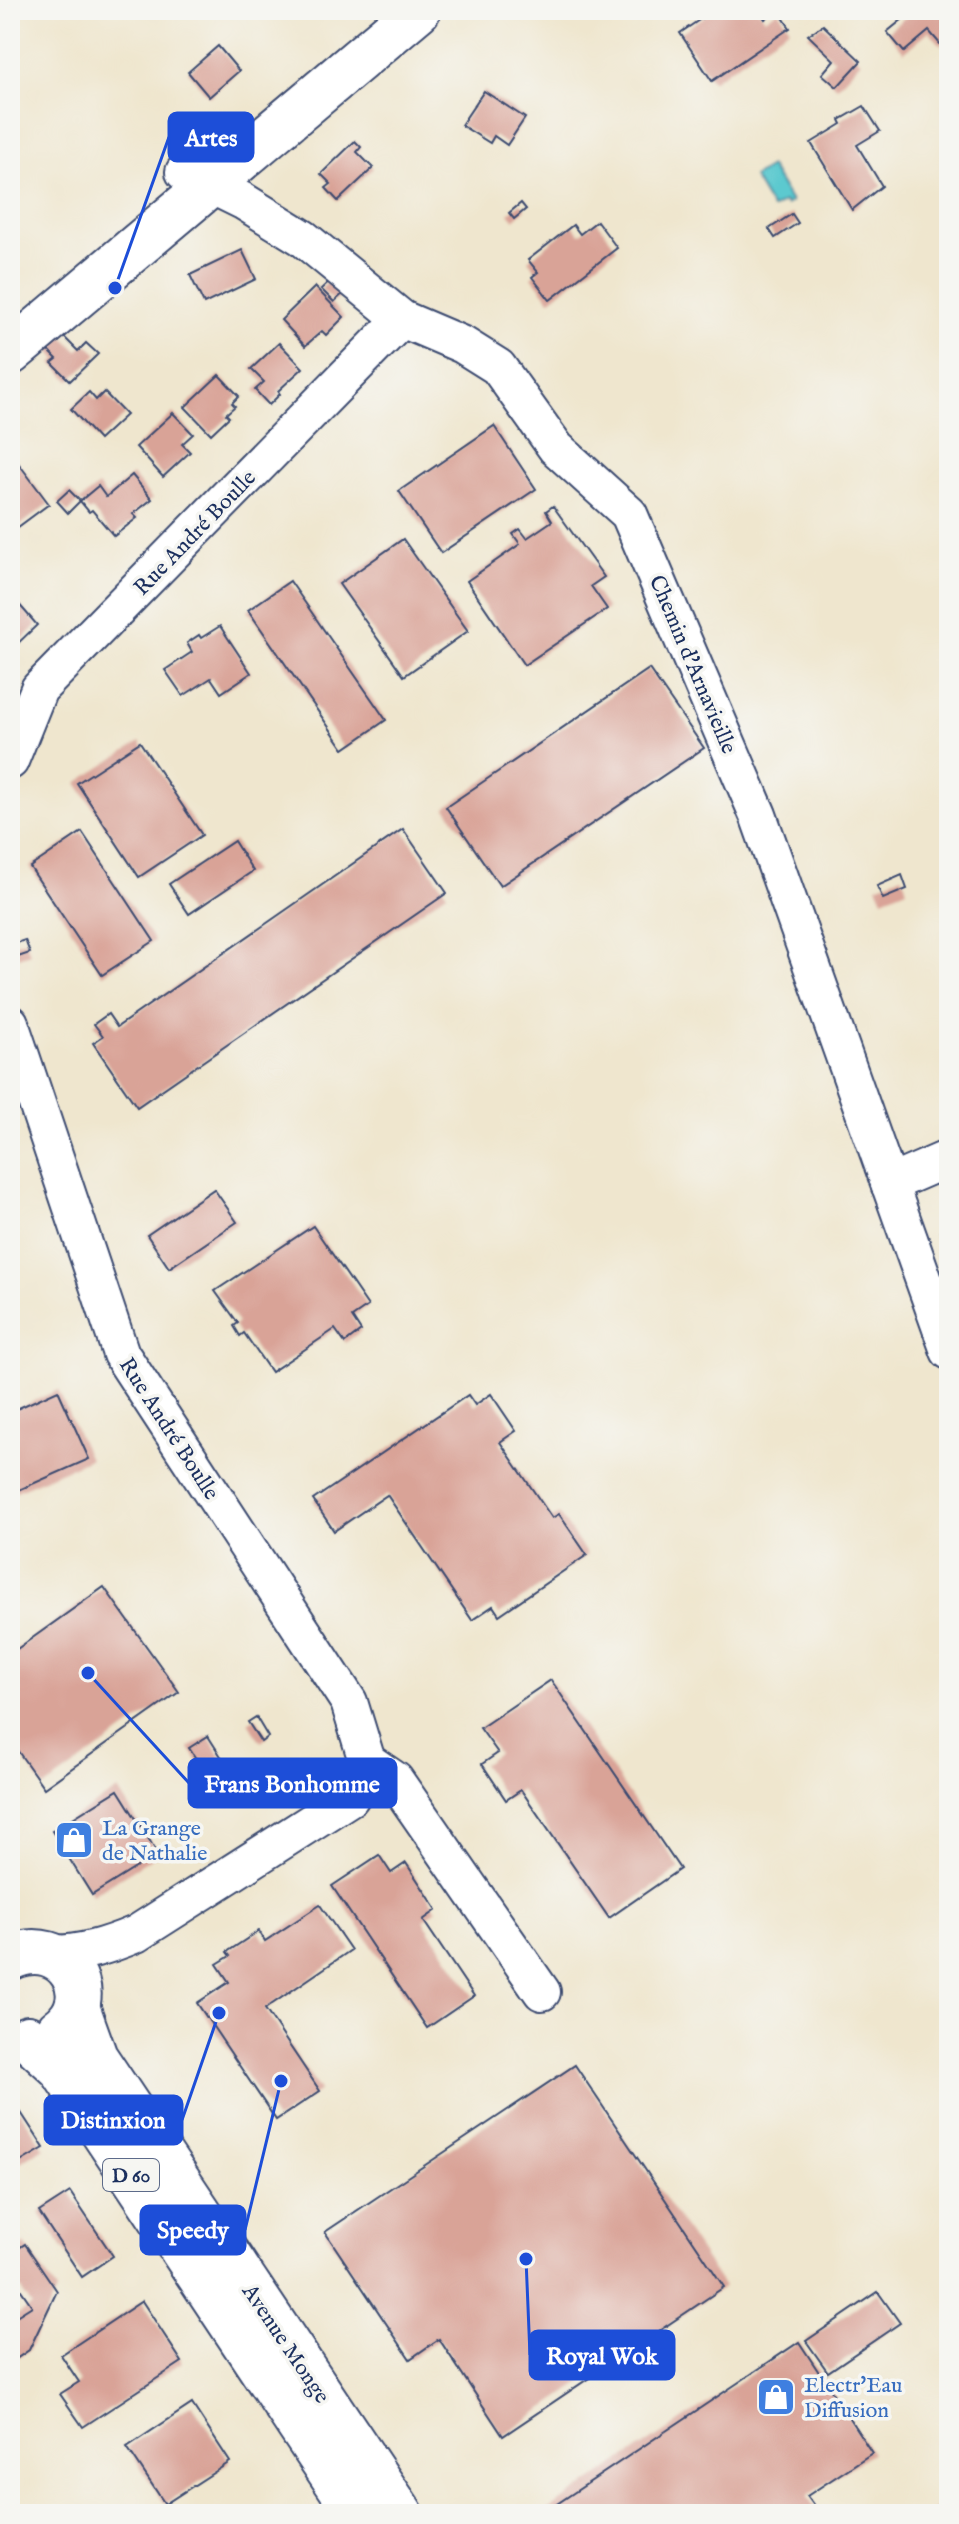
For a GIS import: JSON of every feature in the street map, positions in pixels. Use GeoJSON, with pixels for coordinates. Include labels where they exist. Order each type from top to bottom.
{"type":"FeatureCollection","features":[{"type":"Feature","properties":{"kind":"main road"},"geometry":{"type":"LineString","coordinates":[[10,353],[198,172],[377,10]]}},
{"type":"Feature","properties":{"kind":"main road"},"geometry":{"type":"LineString","coordinates":[[10,324],[198,172],[418,10]]}},
{"type":"Feature","properties":{"kind":"main road","name":"Avenue Monge"},"geometry":{"type":"LineString","coordinates":[[27,1947],[63,1961],[73,1973],[78,1988],[77,2005],[95,2057],[401,2514]]}},
{"type":"Feature","properties":{"kind":"main road"},"geometry":{"type":"LineString","coordinates":[[16,2034],[53,2034],[63,2028],[77,2005]]}},
{"type":"Feature","properties":{"kind":"main road","name":"Avenue Monge"},"geometry":{"type":"LineString","coordinates":[[16,2034],[61,2068],[358,2514]]}},
{"type":"Feature","properties":{"kind":"street","name":"Chemin d'Arnavieille"},"geometry":{"type":"LineString","coordinates":[[198,172],[303,238],[402,319],[463,345],[498,367],[556,448],[629,514],[758,815],[949,1351]]}},
{"type":"Feature","properties":{"kind":"street","name":"Rue André Boulle"},"geometry":{"type":"LineString","coordinates":[[10,761],[39,689],[402,319]]}},
{"type":"Feature","properties":{"kind":"street","name":"Rue André Boulle"},"geometry":{"type":"LineString","coordinates":[[10,1023],[121,1354],[349,1702],[367,1761]]}},
{"type":"Feature","properties":{"kind":"street"},"geometry":{"type":"LineString","coordinates":[[889,1184],[949,1158]]}},
{"type":"Feature","properties":{"kind":"street"},"geometry":{"type":"LineString","coordinates":[[27,1947],[70,1954],[103,1948],[136,1934],[351,1797],[367,1761],[395,1780],[542,1992]]}},
{"type":"Feature","properties":{"kind":"street"},"geometry":{"type":"LineString","coordinates":[[77,2005],[94,1977],[136,1934]]}},
{"type":"Feature","properties":{"kind":"water"},"geometry":{"type":"Polygon","coordinates":[[[770,167],[791,202],[786,205],[784,202],[772,209],[753,177],[770,167]]]}},
{"type":"Feature","properties":{"kind":"building"},"geometry":{"type":"Polygon","coordinates":[[[714,10],[759,10],[765,19],[778,10],[790,28],[712,81],[680,33],[714,10]]]}},
{"type":"Feature","properties":{"kind":"building"},"geometry":{"type":"Polygon","coordinates":[[[914,10],[947,10],[949,38],[941,45],[929,31],[904,52],[887,32],[914,10]]]}},
{"type":"Feature","properties":{"kind":"building"},"geometry":{"type":"Polygon","coordinates":[[[823,25],[861,61],[837,87],[822,74],[834,60],[808,35],[823,25]]]}},
{"type":"Feature","properties":{"kind":"building"},"geometry":{"type":"Polygon","coordinates":[[[218,46],[239,71],[209,97],[188,72],[218,46]]]}},
{"type":"Feature","properties":{"kind":"building"},"geometry":{"type":"Polygon","coordinates":[[[484,91],[525,118],[507,145],[494,136],[490,143],[461,125],[484,91]]]}},
{"type":"Feature","properties":{"kind":"building"},"geometry":{"type":"Polygon","coordinates":[[[864,106],[880,131],[857,145],[882,186],[852,210],[811,143],[864,106]]]}},
{"type":"Feature","properties":{"kind":"building"},"geometry":{"type":"Polygon","coordinates":[[[355,141],[361,147],[357,152],[373,168],[338,201],[326,188],[331,184],[321,174],[355,141]]]}},
{"type":"Feature","properties":{"kind":"building"},"geometry":{"type":"Polygon","coordinates":[[[521,203],[526,209],[514,219],[509,213],[521,203]]]}},
{"type":"Feature","properties":{"kind":"building"},"geometry":{"type":"Polygon","coordinates":[[[792,214],[798,223],[775,238],[769,229],[792,214]]]}},
{"type":"Feature","properties":{"kind":"building"},"geometry":{"type":"Polygon","coordinates":[[[597,221],[617,248],[550,300],[532,277],[538,272],[528,260],[573,225],[580,234],[597,221]]]}},
{"type":"Feature","properties":{"kind":"building"},"geometry":{"type":"Polygon","coordinates":[[[242,250],[256,279],[204,304],[190,275],[242,250]]]}},
{"type":"Feature","properties":{"kind":"building"},"geometry":{"type":"Polygon","coordinates":[[[335,276],[348,289],[334,302],[321,289],[335,276]]]}},
{"type":"Feature","properties":{"kind":"building"},"geometry":{"type":"Polygon","coordinates":[[[315,287],[344,317],[326,335],[322,331],[305,346],[281,320],[315,287]]]}},
{"type":"Feature","properties":{"kind":"building"},"geometry":{"type":"Polygon","coordinates":[[[62,335],[78,351],[86,343],[98,354],[70,381],[52,363],[57,359],[47,349],[62,335]]]}},
{"type":"Feature","properties":{"kind":"building"},"geometry":{"type":"Polygon","coordinates":[[[279,343],[303,368],[278,391],[280,394],[269,405],[255,390],[264,382],[251,369],[279,343]]]}},
{"type":"Feature","properties":{"kind":"building"},"geometry":{"type":"Polygon","coordinates":[[[219,375],[239,396],[232,403],[235,406],[226,414],[229,417],[211,434],[185,407],[219,375]]]}},
{"type":"Feature","properties":{"kind":"building"},"geometry":{"type":"Polygon","coordinates":[[[89,392],[96,400],[104,392],[126,415],[99,440],[71,409],[89,392]]]}},
{"type":"Feature","properties":{"kind":"building"},"geometry":{"type":"Polygon","coordinates":[[[173,413],[193,434],[182,444],[190,452],[163,477],[136,447],[173,413]]]}},
{"type":"Feature","properties":{"kind":"building"},"geometry":{"type":"Polygon","coordinates":[[[494,426],[536,489],[441,553],[399,491],[494,426]]]}},
{"type":"Feature","properties":{"kind":"building"},"geometry":{"type":"Polygon","coordinates":[[[10,452],[49,504],[10,533],[10,452]]]}},
{"type":"Feature","properties":{"kind":"building"},"geometry":{"type":"Polygon","coordinates":[[[132,475],[152,499],[133,514],[137,518],[114,536],[80,501],[98,486],[106,497],[132,475]]]}},
{"type":"Feature","properties":{"kind":"building"},"geometry":{"type":"Polygon","coordinates":[[[69,490],[80,501],[68,513],[57,501],[69,490]]]}},
{"type":"Feature","properties":{"kind":"building"},"geometry":{"type":"Polygon","coordinates":[[[553,506],[604,577],[591,586],[607,609],[524,665],[467,581],[520,544],[513,534],[520,529],[527,538],[552,521],[546,511],[553,506]]]}},
{"type":"Feature","properties":{"kind":"building"},"geometry":{"type":"Polygon","coordinates":[[[403,539],[468,631],[404,676],[339,584],[403,539]]]}},
{"type":"Feature","properties":{"kind":"building"},"geometry":{"type":"Polygon","coordinates":[[[290,581],[386,720],[344,749],[248,610],[290,581]]]}},
{"type":"Feature","properties":{"kind":"building"},"geometry":{"type":"Polygon","coordinates":[[[10,594],[37,625],[10,651],[10,594]]]}},
{"type":"Feature","properties":{"kind":"building"},"geometry":{"type":"Polygon","coordinates":[[[220,626],[251,673],[221,693],[211,678],[183,696],[165,670],[192,652],[187,643],[220,626]]]}},
{"type":"Feature","properties":{"kind":"building"},"geometry":{"type":"Polygon","coordinates":[[[649,669],[704,748],[500,886],[446,807],[649,669]]]}},
{"type":"Feature","properties":{"kind":"building"},"geometry":{"type":"Polygon","coordinates":[[[140,742],[202,835],[139,877],[77,783],[140,742]]]}},
{"type":"Feature","properties":{"kind":"building"},"geometry":{"type":"Polygon","coordinates":[[[403,829],[447,893],[137,1107],[93,1043],[103,1036],[94,1024],[108,1014],[117,1027],[403,829]]]}},
{"type":"Feature","properties":{"kind":"building"},"geometry":{"type":"Polygon","coordinates":[[[82,832],[154,941],[102,975],[30,867],[82,832]]]}},
{"type":"Feature","properties":{"kind":"building"},"geometry":{"type":"Polygon","coordinates":[[[234,841],[253,871],[189,914],[169,884],[234,841]]]}},
{"type":"Feature","properties":{"kind":"building"},"geometry":{"type":"Polygon","coordinates":[[[902,875],[907,889],[883,899],[877,886],[902,875]]]}},
{"type":"Feature","properties":{"kind":"building"},"geometry":{"type":"Polygon","coordinates":[[[25,940],[30,953],[18,957],[13,944],[25,940]]]}},
{"type":"Feature","properties":{"kind":"building"},"geometry":{"type":"Polygon","coordinates":[[[214,1189],[237,1222],[169,1268],[147,1235],[214,1189]]]}},
{"type":"Feature","properties":{"kind":"building"},"geometry":{"type":"Polygon","coordinates":[[[313,1226],[368,1306],[352,1317],[361,1331],[345,1343],[335,1329],[271,1372],[244,1333],[240,1336],[234,1326],[238,1323],[215,1291],[313,1226]]]}},
{"type":"Feature","properties":{"kind":"building"},"geometry":{"type":"Polygon","coordinates":[[[949,1228],[949,1252],[940,1232],[949,1228]]]}},
{"type":"Feature","properties":{"kind":"building"},"geometry":{"type":"Polygon","coordinates":[[[58,1390],[89,1459],[10,1494],[10,1412],[58,1390]]]}},
{"type":"Feature","properties":{"kind":"building"},"geometry":{"type":"Polygon","coordinates":[[[491,1394],[516,1431],[500,1442],[552,1518],[559,1514],[587,1555],[499,1615],[493,1606],[472,1620],[387,1495],[334,1531],[313,1500],[468,1395],[475,1405],[491,1394]]]}},
{"type":"Feature","properties":{"kind":"building"},"geometry":{"type":"Polygon","coordinates":[[[104,1587],[179,1692],[44,1788],[10,1740],[10,1654],[104,1587]]]}},
{"type":"Feature","properties":{"kind":"building"},"geometry":{"type":"Polygon","coordinates":[[[551,1680],[680,1869],[609,1918],[521,1790],[506,1800],[482,1764],[498,1753],[480,1728],[551,1680]]]}},
{"type":"Feature","properties":{"kind":"building"},"geometry":{"type":"Polygon","coordinates":[[[256,1717],[268,1737],[261,1742],[248,1722],[256,1717]]]}},
{"type":"Feature","properties":{"kind":"building"},"geometry":{"type":"Polygon","coordinates":[[[208,1736],[243,1791],[225,1803],[189,1748],[208,1736]]]}},
{"type":"Feature","properties":{"kind":"building"},"geometry":{"type":"Polygon","coordinates":[[[118,1790],[158,1854],[92,1895],[52,1831],[118,1790]]]}},
{"type":"Feature","properties":{"kind":"building"},"geometry":{"type":"Polygon","coordinates":[[[379,1855],[391,1873],[406,1863],[437,1910],[423,1920],[474,1996],[427,2028],[332,1886],[379,1855]]]}},
{"type":"Feature","properties":{"kind":"building"},"geometry":{"type":"Polygon","coordinates":[[[320,1905],[351,1950],[265,2009],[320,2091],[276,2120],[197,2003],[229,1982],[217,1964],[230,1956],[227,1952],[259,1931],[265,1941],[320,1905]]]}},
{"type":"Feature","properties":{"kind":"building"},"geometry":{"type":"Polygon","coordinates":[[[575,2065],[724,2287],[503,2436],[439,2339],[410,2359],[325,2232],[575,2065]]]}},
{"type":"Feature","properties":{"kind":"building"},"geometry":{"type":"Polygon","coordinates":[[[20,2111],[44,2148],[17,2164],[10,2153],[10,2113],[12,2116],[20,2111]]]}},
{"type":"Feature","properties":{"kind":"building"},"geometry":{"type":"Polygon","coordinates":[[[70,2192],[113,2256],[82,2277],[39,2212],[70,2192]]]}},
{"type":"Feature","properties":{"kind":"building"},"geometry":{"type":"Polygon","coordinates":[[[25,2244],[57,2291],[29,2350],[10,2363],[10,2320],[32,2306],[10,2274],[10,2254],[25,2244]]]}},
{"type":"Feature","properties":{"kind":"building"},"geometry":{"type":"Polygon","coordinates":[[[878,2292],[900,2323],[828,2372],[806,2341],[878,2292]]]}},
{"type":"Feature","properties":{"kind":"building"},"geometry":{"type":"Polygon","coordinates":[[[142,2301],[182,2362],[83,2427],[60,2394],[79,2382],[61,2355],[142,2301]]]}},
{"type":"Feature","properties":{"kind":"building","name":"Electr'Eau Diffusion"},"geometry":{"type":"Polygon","coordinates":[[[799,2342],[872,2453],[807,2496],[820,2514],[542,2514],[799,2342]]]}},
{"type":"Feature","properties":{"kind":"building"},"geometry":{"type":"Polygon","coordinates":[[[192,2404],[230,2462],[165,2504],[127,2447],[192,2404]]]}},
{"type":"Feature","properties":{"kind":"building"},"geometry":{"type":"Polygon","coordinates":[[[949,2502],[949,2514],[925,2514],[949,2502]]]}},
{"type":"Feature","properties":{"kind":"place","name":"Artes"},"geometry":{"type":"Point","coordinates":[115,288]}},
{"type":"Feature","properties":{"kind":"place","name":"Frans Bonhomme"},"geometry":{"type":"Point","coordinates":[88,1673]}},
{"type":"Feature","properties":{"kind":"place","name":"La Grange de Nathalie"},"geometry":{"type":"Point","coordinates":[74,1840]}},
{"type":"Feature","properties":{"kind":"place","name":"Distinxion"},"geometry":{"type":"Point","coordinates":[219,2013]}},
{"type":"Feature","properties":{"kind":"place","name":"Speedy"},"geometry":{"type":"Point","coordinates":[281,2081]}},
{"type":"Feature","properties":{"kind":"place","name":"Royal Wok"},"geometry":{"type":"Point","coordinates":[526,2259]}},
{"type":"Feature","properties":{"kind":"place","name":"Electr'Eau Diffusion"},"geometry":{"type":"Point","coordinates":[776,2397]}}]}
